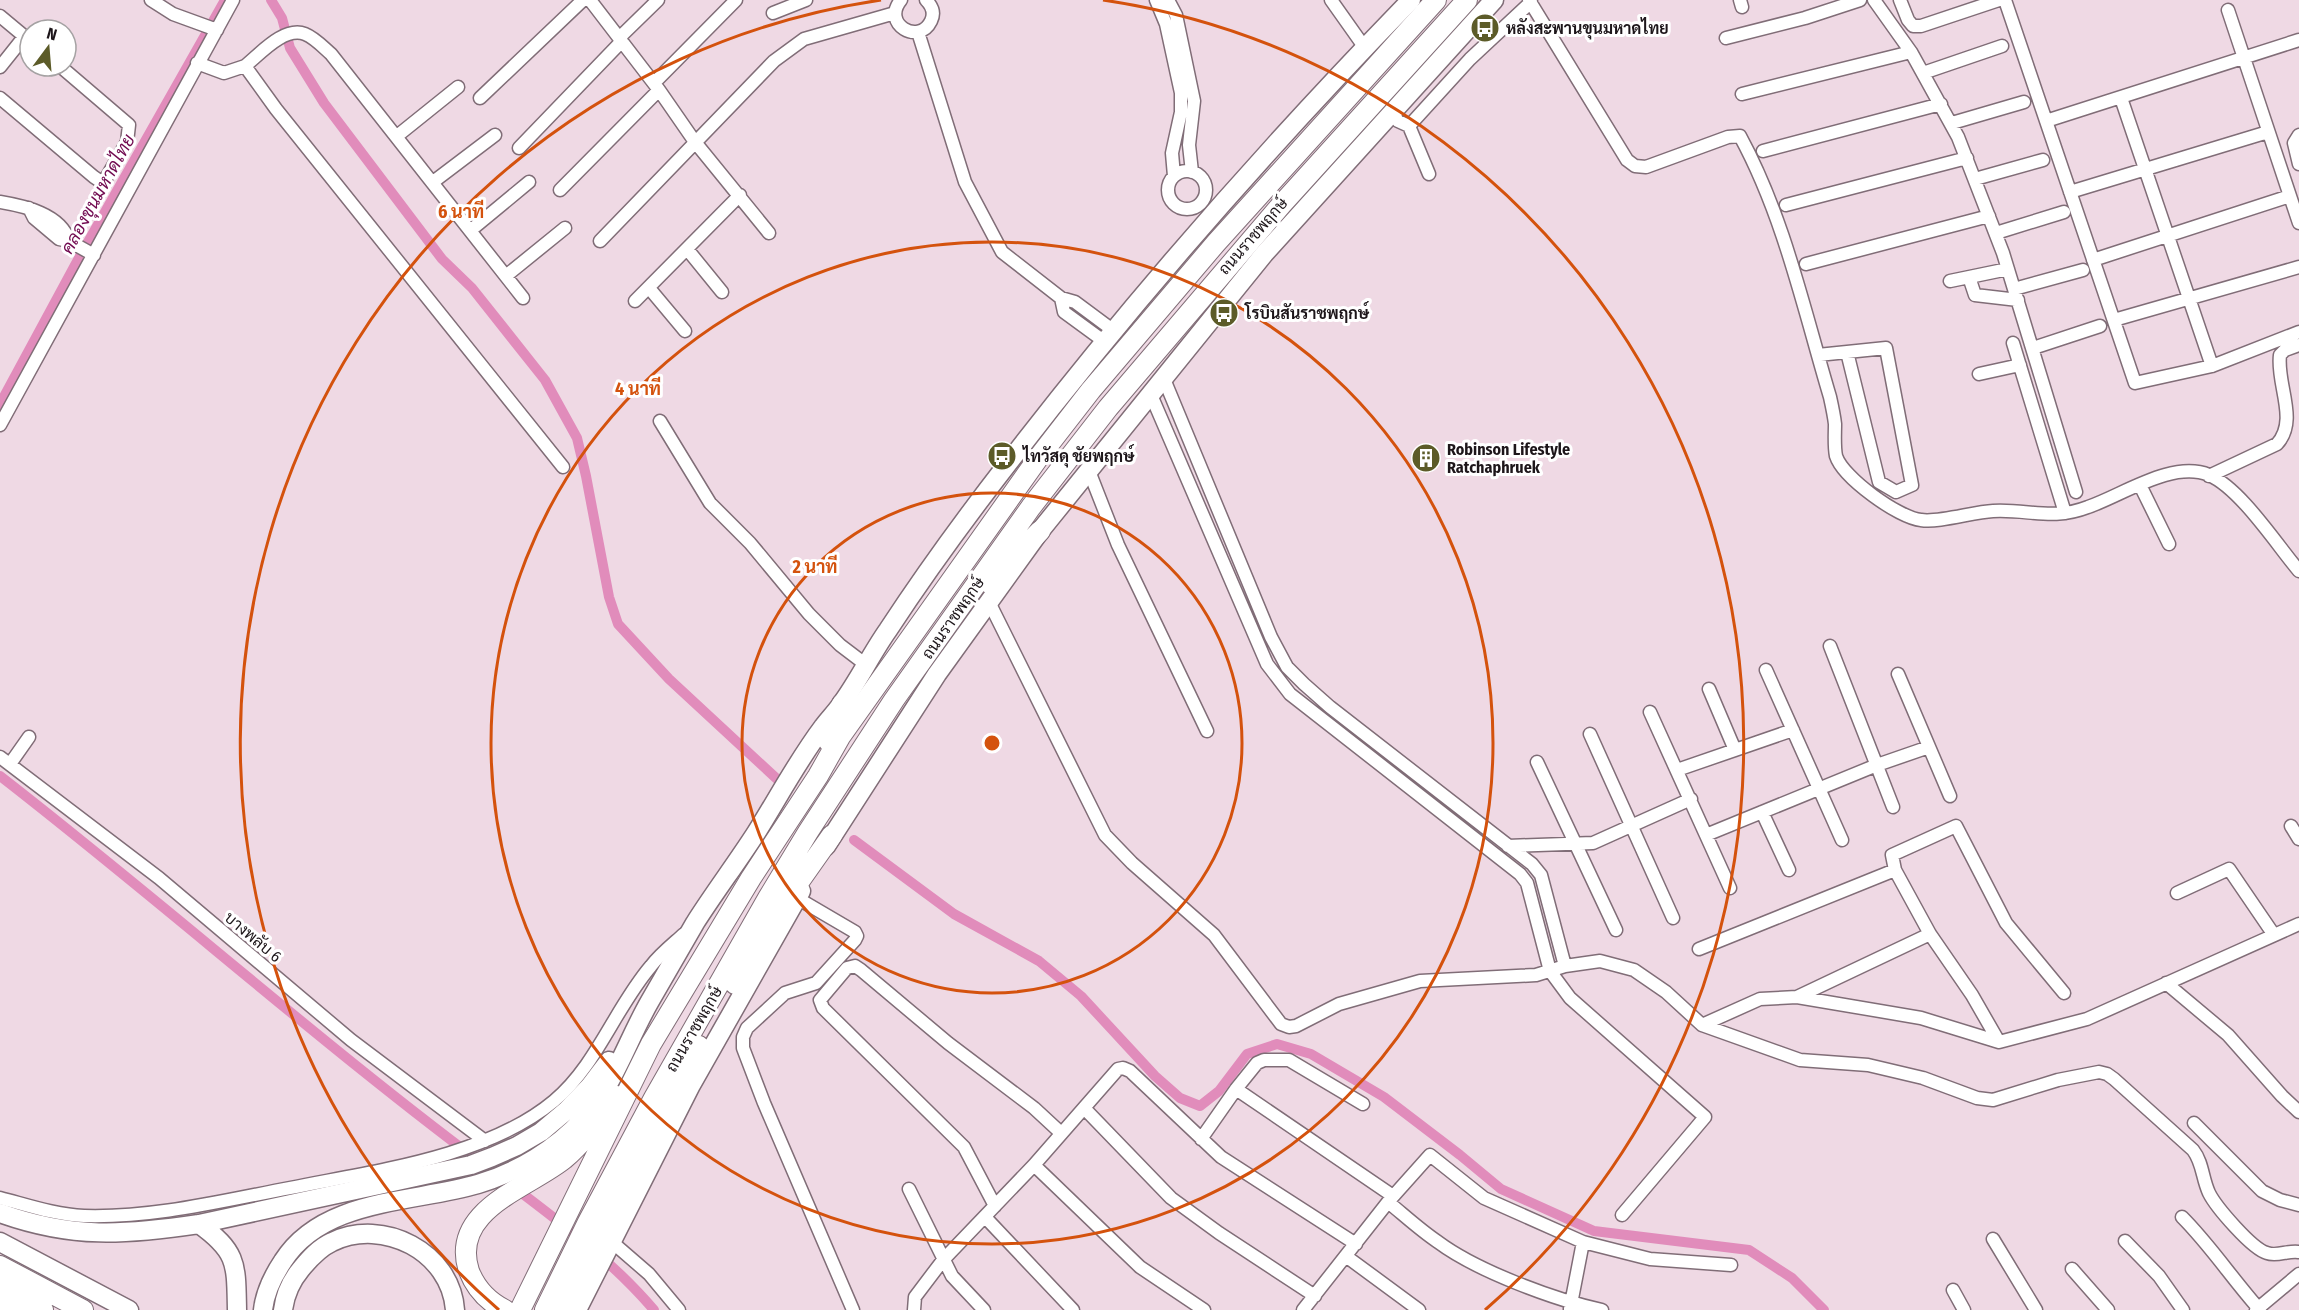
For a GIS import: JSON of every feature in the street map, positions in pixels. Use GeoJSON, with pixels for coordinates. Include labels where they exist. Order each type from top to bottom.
{"type":"FeatureCollection","features":[{"type":"Feature","properties":{"kind":"main road"},"geometry":{"type":"LineString","coordinates":[[1387,24],[1406,0]]}},
{"type":"Feature","properties":{"kind":"main road"},"geometry":{"type":"LineString","coordinates":[[263,1310],[265,1297],[288,1252],[304,1236],[327,1220],[350,1211],[476,1185],[520,1167],[543,1154],[584,1118],[599,1099],[613,1075],[636,1026],[696,922],[754,837],[822,728],[842,704],[865,664],[995,480],[1109,336],[1200,229],[1411,0]]}},
{"type":"Feature","properties":{"kind":"main road","name":"ถนนราชพฤกษ์"},"geometry":{"type":"LineString","coordinates":[[520,1310],[651,1044],[751,878],[847,728],[1032,466],[1091,390],[1216,243],[1436,0]]}},
{"type":"Feature","properties":{"kind":"main road","name":"ถนนราชพฤกษ์"},"geometry":{"type":"LineString","coordinates":[[545,1310],[588,1222],[660,1088],[808,832],[894,699],[1031,507],[1108,408],[1229,264],[1467,0]]}},
{"type":"Feature","properties":{"kind":"main road","name":"ถนนราชพฤกษ์"},"geometry":{"type":"LineString","coordinates":[[581,1305],[691,1085],[832,835],[937,674],[1040,531],[1264,254],[1494,0]]}},
{"type":"Feature","properties":{"kind":"main road","name":"ถนนราชพฤกษ์"},"geometry":{"type":"LineString","coordinates":[[1476,20],[1503,0]]}},
{"type":"Feature","properties":{"kind":"main road"},"geometry":{"type":"LineString","coordinates":[[1343,73],[1418,20]]}},
{"type":"Feature","properties":{"kind":"main road"},"geometry":{"type":"LineString","coordinates":[[1264,254],[1338,141]]}},
{"type":"Feature","properties":{"kind":"main road"},"geometry":{"type":"LineString","coordinates":[[953,619],[1040,531]]}},
{"type":"Feature","properties":{"kind":"main road"},"geometry":{"type":"LineString","coordinates":[[818,776],[842,704]]}},
{"type":"Feature","properties":{"kind":"main road"},"geometry":{"type":"LineString","coordinates":[[551,1310],[564,1304],[579,1286],[671,1098],[722,1005],[777,913],[832,835]]}},
{"type":"Feature","properties":{"kind":"main road"},"geometry":{"type":"LineString","coordinates":[[0,1213],[52,1229],[116,1234],[199,1224],[471,1165],[517,1146],[541,1132],[566,1112],[590,1086],[636,1026]]}},
{"type":"Feature","properties":{"kind":"main road"},"geometry":{"type":"LineString","coordinates":[[505,1310],[491,1303],[480,1292],[472,1278],[467,1264],[466,1251],[472,1229],[486,1208],[555,1166],[577,1146],[612,1103],[651,1044]]}},
{"type":"Feature","properties":{"kind":"main road"},"geometry":{"type":"LineString","coordinates":[[199,1224],[218,1238],[231,1253],[237,1289],[237,1310]]}},
{"type":"Feature","properties":{"kind":"main road"},"geometry":{"type":"LineString","coordinates":[[283,1310],[290,1286],[313,1255],[331,1242],[351,1235],[373,1232],[392,1236],[413,1245],[429,1257],[442,1271],[454,1299],[455,1310]]}},
{"type":"Feature","properties":{"kind":"main road"},"geometry":{"type":"LineString","coordinates":[[0,1242],[129,1310]]}},
{"type":"Feature","properties":{"kind":"main road"},"geometry":{"type":"LineString","coordinates":[[0,1266],[83,1310]]}},
{"type":"Feature","properties":{"kind":"main road"},"geometry":{"type":"LineString","coordinates":[[0,1287],[43,1310]]}},
{"type":"Feature","properties":{"kind":"street"},"geometry":{"type":"LineString","coordinates":[[151,0],[186,20],[214,29]]}},
{"type":"Feature","properties":{"kind":"street"},"geometry":{"type":"LineString","coordinates":[[0,425],[90,253],[214,29],[233,0]]}},
{"type":"Feature","properties":{"kind":"street"},"geometry":{"type":"LineString","coordinates":[[480,98],[583,0]]}},
{"type":"Feature","properties":{"kind":"street"},"geometry":{"type":"LineString","coordinates":[[590,0],[695,142],[769,233]]}},
{"type":"Feature","properties":{"kind":"street"},"geometry":{"type":"LineString","coordinates":[[519,148],[658,0]]}},
{"type":"Feature","properties":{"kind":"street"},"geometry":{"type":"LineString","coordinates":[[560,189],[736,0]]}},
{"type":"Feature","properties":{"kind":"street"},"geometry":{"type":"LineString","coordinates":[[773,12],[806,0]]}},
{"type":"Feature","properties":{"kind":"street"},"geometry":{"type":"LineString","coordinates":[[902,0],[897,6],[896,19],[903,29],[918,32],[926,28],[932,18],[932,1]]}},
{"type":"Feature","properties":{"kind":"street"},"geometry":{"type":"LineString","coordinates":[[1156,0],[1166,24],[1181,93],[1181,112],[1172,153],[1174,176]]}},
{"type":"Feature","properties":{"kind":"street"},"geometry":{"type":"LineString","coordinates":[[1168,0],[1176,15],[1194,101],[1189,145],[1192,172]]}},
{"type":"Feature","properties":{"kind":"street"},"geometry":{"type":"LineString","coordinates":[[1331,0],[1365,48]]}},
{"type":"Feature","properties":{"kind":"street"},"geometry":{"type":"LineString","coordinates":[[1726,38],[1805,18],[1860,0]]}},
{"type":"Feature","properties":{"kind":"street"},"geometry":{"type":"LineString","coordinates":[[1874,0],[1911,52],[1952,123],[1976,179],[2008,268],[2076,492]]}},
{"type":"Feature","properties":{"kind":"street"},"geometry":{"type":"LineString","coordinates":[[1900,0],[1913,26],[1921,26],[1999,0]]}},
{"type":"Feature","properties":{"kind":"street"},"geometry":{"type":"LineString","coordinates":[[2005,0],[2135,383],[2212,366],[2299,332]]}},
{"type":"Feature","properties":{"kind":"street"},"geometry":{"type":"LineString","coordinates":[[1409,126],[1470,59],[1530,1],[1627,160],[1635,166],[1646,167],[1728,137],[1740,136],[1767,194],[1782,234],[1830,397],[1836,455],[1844,471],[1861,487],[1907,516],[1922,521],[1994,511],[2048,515],[2087,508],[2140,485],[2176,473],[2192,471],[2209,476],[2227,487],[2253,514],[2299,571]]}},
{"type":"Feature","properties":{"kind":"street"},"geometry":{"type":"LineString","coordinates":[[2228,10],[2299,223]]}},
{"type":"Feature","properties":{"kind":"street"},"geometry":{"type":"LineString","coordinates":[[600,241],[774,61],[804,39],[895,13]]}},
{"type":"Feature","properties":{"kind":"street"},"geometry":{"type":"LineString","coordinates":[[0,16],[18,31]]}},
{"type":"Feature","properties":{"kind":"street"},"geometry":{"type":"LineString","coordinates":[[197,63],[224,73],[245,66],[277,40],[295,32],[307,35],[331,54],[524,298]]}},
{"type":"Feature","properties":{"kind":"street"},"geometry":{"type":"LineString","coordinates":[[918,32],[965,182],[1002,252],[1061,298],[1064,312],[1109,336]]}},
{"type":"Feature","properties":{"kind":"street"},"geometry":{"type":"LineString","coordinates":[[2046,122],[2299,40]]}},
{"type":"Feature","properties":{"kind":"street"},"geometry":{"type":"LineString","coordinates":[[1923,73],[2002,45]]}},
{"type":"Feature","properties":{"kind":"street"},"geometry":{"type":"LineString","coordinates":[[0,67],[18,48]]}},
{"type":"Feature","properties":{"kind":"street"},"geometry":{"type":"LineString","coordinates":[[1742,94],[1911,52]]}},
{"type":"Feature","properties":{"kind":"street"},"geometry":{"type":"LineString","coordinates":[[245,66],[291,127],[563,467]]}},
{"type":"Feature","properties":{"kind":"street"},"geometry":{"type":"LineString","coordinates":[[0,98],[94,177],[100,181],[105,180],[127,142],[129,125],[74,78]]}},
{"type":"Feature","properties":{"kind":"street"},"geometry":{"type":"LineString","coordinates":[[396,136],[458,87]]}},
{"type":"Feature","properties":{"kind":"street"},"geometry":{"type":"LineString","coordinates":[[2121,98],[2212,366]]}},
{"type":"Feature","properties":{"kind":"street"},"geometry":{"type":"LineString","coordinates":[[1952,123],[2024,102]]}},
{"type":"Feature","properties":{"kind":"street"},"geometry":{"type":"LineString","coordinates":[[1763,151],[1941,104]]}},
{"type":"Feature","properties":{"kind":"street"},"geometry":{"type":"LineString","coordinates":[[1392,114],[1398,121],[1409,126],[1428,174]]}},
{"type":"Feature","properties":{"kind":"street"},"geometry":{"type":"LineString","coordinates":[[2070,192],[2268,132]]}},
{"type":"Feature","properties":{"kind":"street"},"geometry":{"type":"LineString","coordinates":[[433,182],[495,135]]}},
{"type":"Feature","properties":{"kind":"street"},"geometry":{"type":"LineString","coordinates":[[2299,135],[2294,143],[2299,164]]}},
{"type":"Feature","properties":{"kind":"street"},"geometry":{"type":"LineString","coordinates":[[1786,205],[1967,158]]}},
{"type":"Feature","properties":{"kind":"street"},"geometry":{"type":"LineString","coordinates":[[1976,179],[2043,160]]}},
{"type":"Feature","properties":{"kind":"street"},"geometry":{"type":"LineString","coordinates":[[1185,171],[1192,172],[1202,179],[1206,191],[1201,202],[1190,208],[1178,206],[1170,198],[1168,186],[1174,176],[1185,171]]}},
{"type":"Feature","properties":{"kind":"street"},"geometry":{"type":"LineString","coordinates":[[471,230],[529,182]]}},
{"type":"Feature","properties":{"kind":"street"},"geometry":{"type":"LineString","coordinates":[[635,301],[740,195]]}},
{"type":"Feature","properties":{"kind":"street"},"geometry":{"type":"LineString","coordinates":[[2093,260],[2290,196]]}},
{"type":"Feature","properties":{"kind":"street"},"geometry":{"type":"LineString","coordinates":[[0,202],[41,212],[67,233],[71,242],[90,253]]}},
{"type":"Feature","properties":{"kind":"street"},"geometry":{"type":"LineString","coordinates":[[1190,208],[1193,220],[1200,229]]}},
{"type":"Feature","properties":{"kind":"street"},"geometry":{"type":"LineString","coordinates":[[1996,233],[2064,213]]}},
{"type":"Feature","properties":{"kind":"street"},"geometry":{"type":"LineString","coordinates":[[1806,264],[1989,216]]}},
{"type":"Feature","properties":{"kind":"street"},"geometry":{"type":"LineString","coordinates":[[507,275],[566,228]]}},
{"type":"Feature","properties":{"kind":"street"},"geometry":{"type":"LineString","coordinates":[[687,249],[722,292]]}},
{"type":"Feature","properties":{"kind":"street"},"geometry":{"type":"LineString","coordinates":[[2114,321],[2299,267]]}},
{"type":"Feature","properties":{"kind":"street"},"geometry":{"type":"LineString","coordinates":[[1950,281],[2008,268]]}},
{"type":"Feature","properties":{"kind":"street"},"geometry":{"type":"LineString","coordinates":[[1968,277],[1975,295],[2016,295],[2083,270]]}},
{"type":"Feature","properties":{"kind":"street"},"geometry":{"type":"LineString","coordinates":[[649,288],[685,331]]}},
{"type":"Feature","properties":{"kind":"street"},"geometry":{"type":"LineString","coordinates":[[2032,348],[2100,326]]}},
{"type":"Feature","properties":{"kind":"street"},"geometry":{"type":"LineString","coordinates":[[2013,343],[2065,513]]}},
{"type":"Feature","properties":{"kind":"street"},"geometry":{"type":"LineString","coordinates":[[2209,476],[2277,444],[2285,435],[2288,422],[2279,360],[2285,350],[2299,345]]}},
{"type":"Feature","properties":{"kind":"street"},"geometry":{"type":"LineString","coordinates":[[1818,355],[1847,352],[1886,348],[1912,484],[1896,492],[1879,482],[1847,352]]}},
{"type":"Feature","properties":{"kind":"street"},"geometry":{"type":"LineString","coordinates":[[1979,374],[2020,365]]}},
{"type":"Feature","properties":{"kind":"street"},"geometry":{"type":"LineString","coordinates":[[1164,379],[1271,637],[1287,668],[1330,707],[1532,864],[1541,875],[1565,966]]}},
{"type":"Feature","properties":{"kind":"street"},"geometry":{"type":"LineString","coordinates":[[1151,395],[1268,664],[1290,694],[1520,874],[1527,883],[1550,971],[1570,998],[1706,1117],[1622,1215]]}},
{"type":"Feature","properties":{"kind":"street"},"geometry":{"type":"LineString","coordinates":[[660,421],[710,503],[745,537],[809,614],[840,645],[865,664]]}},
{"type":"Feature","properties":{"kind":"street"},"geometry":{"type":"LineString","coordinates":[[1089,471],[1118,544],[1207,731]]}},
{"type":"Feature","properties":{"kind":"street"},"geometry":{"type":"LineString","coordinates":[[2140,485],[2169,544]]}},
{"type":"Feature","properties":{"kind":"street"},"geometry":{"type":"LineString","coordinates":[[989,602],[1105,835],[1132,863],[1214,936],[1281,1024],[1288,1027],[1296,1026],[1339,1004],[1420,981],[1536,975],[1565,966],[1600,961],[1634,970],[1666,992],[1702,1024],[1800,1059],[1868,1065],[1923,1078],[1977,1098],[1993,1100],[2058,1080],[2098,1072],[2107,1074],[2193,1150],[2200,1159],[2210,1196],[2254,1246],[2267,1254],[2299,1252]]}},
{"type":"Feature","properties":{"kind":"street"},"geometry":{"type":"LineString","coordinates":[[1257,640],[1271,637]]}},
{"type":"Feature","properties":{"kind":"street"},"geometry":{"type":"LineString","coordinates":[[1830,646],[1893,807]]}},
{"type":"Feature","properties":{"kind":"street"},"geometry":{"type":"LineString","coordinates":[[1766,670],[1842,840]]}},
{"type":"Feature","properties":{"kind":"street"},"geometry":{"type":"LineString","coordinates":[[1898,674],[1950,796]]}},
{"type":"Feature","properties":{"kind":"street"},"geometry":{"type":"LineString","coordinates":[[1709,689],[1735,750]]}},
{"type":"Feature","properties":{"kind":"street"},"geometry":{"type":"LineString","coordinates":[[1650,712],[1730,888]]}},
{"type":"Feature","properties":{"kind":"street"},"geometry":{"type":"LineString","coordinates":[[1677,770],[1793,730]]}},
{"type":"Feature","properties":{"kind":"street"},"geometry":{"type":"LineString","coordinates":[[1590,734],[1672,918]]}},
{"type":"Feature","properties":{"kind":"street"},"geometry":{"type":"LineString","coordinates":[[5,761],[29,737]]}},
{"type":"Feature","properties":{"kind":"street"},"geometry":{"type":"LineString","coordinates":[[1706,835],[1876,765],[1929,747]]}},
{"type":"Feature","properties":{"kind":"street","name":"บางพลับ 6"},"geometry":{"type":"LineString","coordinates":[[5,761],[159,878],[351,1040],[479,1144]]}},
{"type":"Feature","properties":{"kind":"street"},"geometry":{"type":"LineString","coordinates":[[1538,762],[1616,930]]}},
{"type":"Feature","properties":{"kind":"street"},"geometry":{"type":"LineString","coordinates":[[1508,846],[1593,843],[1691,800]]}},
{"type":"Feature","properties":{"kind":"street"},"geometry":{"type":"LineString","coordinates":[[1762,812],[1789,870]]}},
{"type":"Feature","properties":{"kind":"street"},"geometry":{"type":"LineString","coordinates":[[1999,1042],[1972,995],[1930,934],[1895,870],[1892,855],[1956,826],[2006,923],[2064,993]]}},
{"type":"Feature","properties":{"kind":"street"},"geometry":{"type":"LineString","coordinates":[[2291,826],[2299,839]]}},
{"type":"Feature","properties":{"kind":"street"},"geometry":{"type":"LineString","coordinates":[[2177,892],[2229,868],[2274,935]]}},
{"type":"Feature","properties":{"kind":"street"},"geometry":{"type":"LineString","coordinates":[[1699,949],[1895,870]]}},
{"type":"Feature","properties":{"kind":"street"},"geometry":{"type":"LineString","coordinates":[[797,898],[857,936],[816,983],[785,993],[747,1028],[743,1037],[743,1047],[764,1102],[853,1310]]}},
{"type":"Feature","properties":{"kind":"street"},"geometry":{"type":"LineString","coordinates":[[0,1198],[37,1208],[82,1216],[146,1214],[215,1203],[371,1172],[479,1144],[526,1120],[554,1101],[587,1065],[651,965],[696,922]]}},
{"type":"Feature","properties":{"kind":"street"},"geometry":{"type":"LineString","coordinates":[[1702,1024],[1760,999],[1797,997],[1921,1018],[1999,1042],[2087,1019],[2299,924]]}},
{"type":"Feature","properties":{"kind":"street"},"geometry":{"type":"LineString","coordinates":[[1797,997],[1930,934]]}},
{"type":"Feature","properties":{"kind":"street"},"geometry":{"type":"LineString","coordinates":[[995,1206],[964,1147],[823,1008],[820,1000],[847,968],[855,966],[861,970],[948,1042],[1026,1102],[1061,1133]]}},
{"type":"Feature","properties":{"kind":"street"},"geometry":{"type":"LineString","coordinates":[[2166,983],[2228,1035],[2299,1112]]}},
{"type":"Feature","properties":{"kind":"street"},"geometry":{"type":"LineString","coordinates":[[1201,1139],[1236,1089],[1257,1064],[1273,1059],[1289,1060],[1363,1104]]}},
{"type":"Feature","properties":{"kind":"street"},"geometry":{"type":"LineString","coordinates":[[914,1310],[915,1297],[943,1260],[1034,1165],[1118,1069],[1123,1068],[1130,1071],[1221,1157],[1356,1244]]}},
{"type":"Feature","properties":{"kind":"street"},"geometry":{"type":"LineString","coordinates":[[1236,1089],[1390,1199],[1439,1244],[1482,1267],[1570,1306],[1602,1310]]}},
{"type":"Feature","properties":{"kind":"street"},"geometry":{"type":"LineString","coordinates":[[1084,1108],[1171,1198],[1219,1233],[1316,1296]]}},
{"type":"Feature","properties":{"kind":"street"},"geometry":{"type":"LineString","coordinates":[[2194,1123],[2262,1191],[2280,1200],[2299,1205]]}},
{"type":"Feature","properties":{"kind":"street"},"geometry":{"type":"LineString","coordinates":[[1304,1310],[1390,1199],[1428,1155],[1432,1155],[1484,1198],[1583,1242],[1650,1259],[1731,1265]]}},
{"type":"Feature","properties":{"kind":"street"},"geometry":{"type":"LineString","coordinates":[[1034,1165],[1140,1267],[1204,1310]]}},
{"type":"Feature","properties":{"kind":"street"},"geometry":{"type":"LineString","coordinates":[[909,1189],[952,1276],[984,1310]]}},
{"type":"Feature","properties":{"kind":"street"},"geometry":{"type":"LineString","coordinates":[[2182,1217],[2203,1239],[2258,1309],[2299,1274]]}},
{"type":"Feature","properties":{"kind":"street"},"geometry":{"type":"LineString","coordinates":[[985,1218],[1073,1310]]}},
{"type":"Feature","properties":{"kind":"street"},"geometry":{"type":"LineString","coordinates":[[1993,1239],[2036,1310]]}},
{"type":"Feature","properties":{"kind":"street"},"geometry":{"type":"LineString","coordinates":[[2125,1241],[2159,1276],[2183,1310]]}},
{"type":"Feature","properties":{"kind":"street"},"geometry":{"type":"LineString","coordinates":[[1570,1306],[1583,1242]]}},
{"type":"Feature","properties":{"kind":"street"},"geometry":{"type":"LineString","coordinates":[[605,1255],[649,1274],[679,1310]]}},
{"type":"Feature","properties":{"kind":"street"},"geometry":{"type":"LineString","coordinates":[[1347,1257],[1419,1310]]}},
{"type":"Feature","properties":{"kind":"street"},"geometry":{"type":"LineString","coordinates":[[2072,1269],[2108,1310]]}},
{"type":"Feature","properties":{"kind":"street"},"geometry":{"type":"LineString","coordinates":[[1953,1290],[1964,1310]]}},
{"type":"Feature","properties":{"kind":"waterway","name":"คลองขุนมหาดไทย"},"geometry":{"type":"LineString","coordinates":[[0,404],[75,265],[225,0]]}},
{"type":"Feature","properties":{"kind":"waterway"},"geometry":{"type":"LineString","coordinates":[[271,0],[282,18],[290,48],[324,103],[442,259],[472,288],[545,380],[577,438],[609,597],[618,624],[669,679],[777,779]]}},
{"type":"Feature","properties":{"kind":"waterway"},"geometry":{"type":"LineString","coordinates":[[0,776],[373,1079],[500,1177]]}},
{"type":"Feature","properties":{"kind":"waterway"},"geometry":{"type":"LineString","coordinates":[[854,840],[954,914],[1039,961],[1081,996],[1155,1076],[1180,1098],[1200,1106],[1219,1091],[1247,1054],[1277,1044],[1311,1054],[1384,1097],[1501,1189],[1594,1231],[1749,1250],[1792,1278],[1824,1310]]}},
{"type":"Feature","properties":{"kind":"waterway"},"geometry":{"type":"LineString","coordinates":[[515,1188],[605,1260],[654,1310]]}},
{"type":"Feature","properties":{"kind":"place","name":"หลังสะพานขุนมหาดไทย"},"geometry":{"type":"Point","coordinates":[1485,28]}},
{"type":"Feature","properties":{"kind":"place","name":"โรบินสันราชพฤกษ์"},"geometry":{"type":"Point","coordinates":[1224,313]}},
{"type":"Feature","properties":{"kind":"place","name":"ไทวัสดุ ชัยพฤกษ์"},"geometry":{"type":"Point","coordinates":[1002,456]}},
{"type":"Feature","properties":{"kind":"place","name":"Robinson Lifestyle Ratchaphruek"},"geometry":{"type":"Point","coordinates":[1426,458]}}]}
